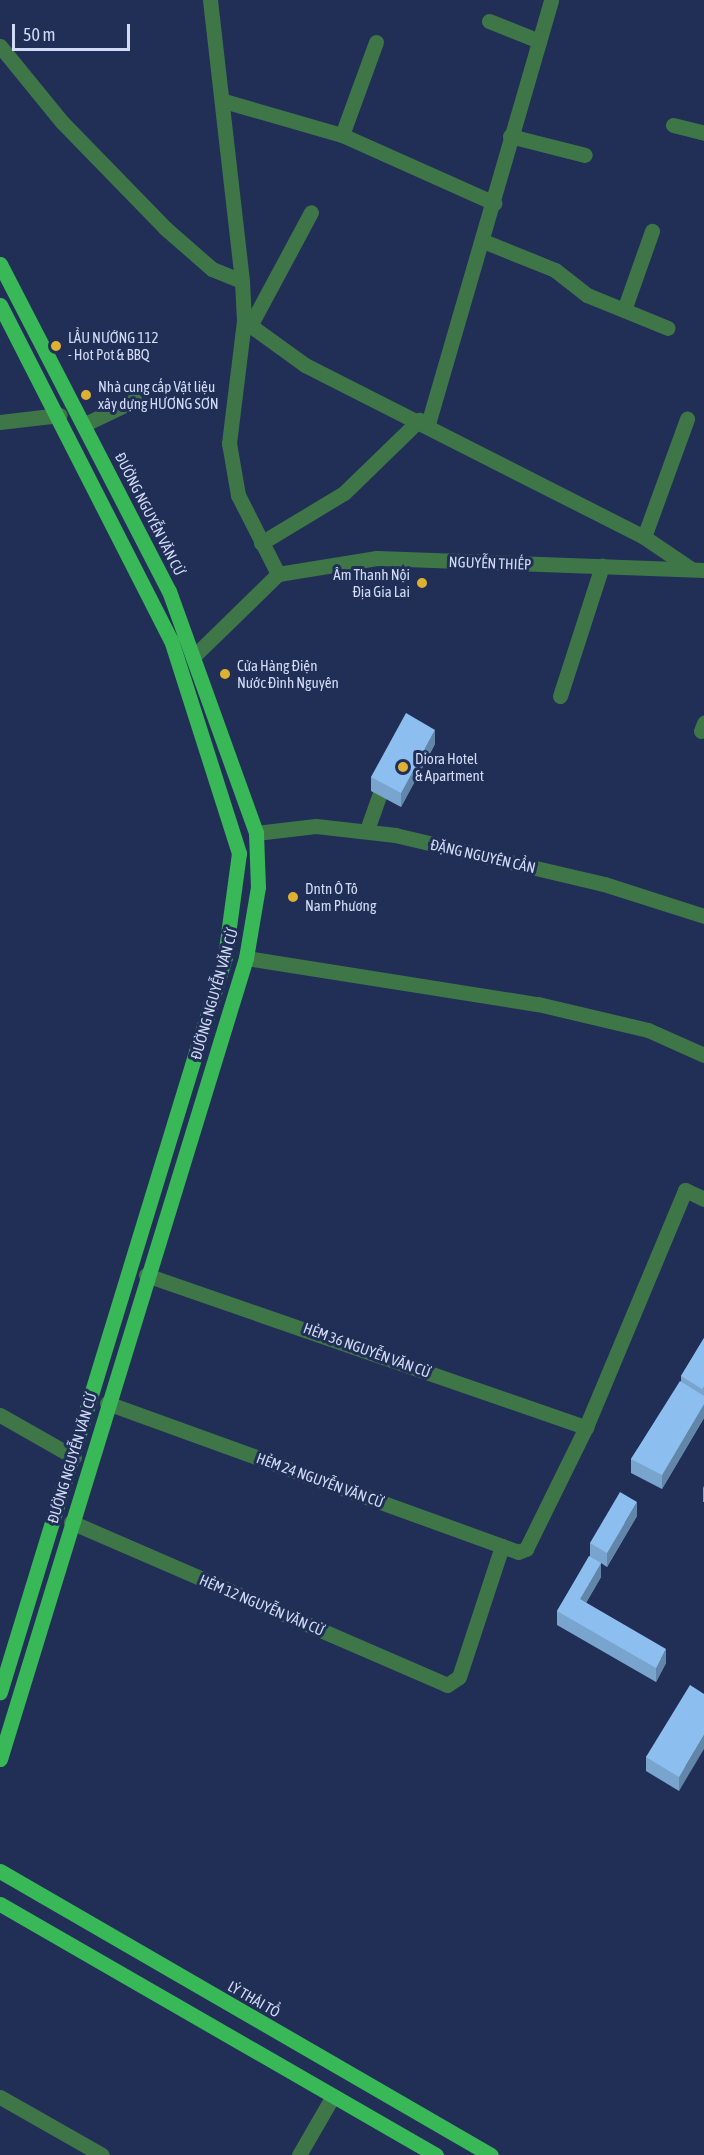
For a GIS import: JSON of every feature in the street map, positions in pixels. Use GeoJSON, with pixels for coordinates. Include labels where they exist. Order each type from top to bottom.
{"type":"FeatureCollection","features":[{"type":"Feature","properties":{"kind":"main road","name":"ĐƯỜNG NGUYỄN VĂN CỪ"},"geometry":{"type":"LineString","coordinates":[[0,264],[85,424],[195,655],[256,833],[258,887],[246,958],[146,1275],[0,1759]]}},
{"type":"Feature","properties":{"kind":"main road","name":"ĐƯỜNG NGUYỄN VĂN CỪ"},"geometry":{"type":"LineString","coordinates":[[0,305],[60,415],[171,640],[239,853],[225,957],[74,1457],[0,1692]]}},
{"type":"Feature","properties":{"kind":"main road"},"geometry":{"type":"LineString","coordinates":[[60,415],[76,408]]}},
{"type":"Feature","properties":{"kind":"main road"},"geometry":{"type":"LineString","coordinates":[[193,1062],[212,1066]]}},
{"type":"Feature","properties":{"kind":"main road"},"geometry":{"type":"LineString","coordinates":[[74,1457],[89,1462]]}},
{"type":"Feature","properties":{"kind":"main road","name":"LÝ THÁI TỔ"},"geometry":{"type":"LineString","coordinates":[[0,1871],[491,2155]]}},
{"type":"Feature","properties":{"kind":"main road"},"geometry":{"type":"LineString","coordinates":[[1,1905],[436,2155]]}},
{"type":"Feature","properties":{"kind":"street"},"geometry":{"type":"LineString","coordinates":[[195,655],[278,574],[238,495],[229,443],[247,324],[225,101],[210,0]]}},
{"type":"Feature","properties":{"kind":"street"},"geometry":{"type":"LineString","coordinates":[[261,543],[344,493],[424,422],[483,242],[510,136],[551,0]]}},
{"type":"Feature","properties":{"kind":"street"},"geometry":{"type":"LineString","coordinates":[[489,21],[539,41]]}},
{"type":"Feature","properties":{"kind":"street"},"geometry":{"type":"LineString","coordinates":[[342,135],[376,42]]}},
{"type":"Feature","properties":{"kind":"street"},"geometry":{"type":"LineString","coordinates":[[0,46],[62,122],[171,235],[212,269],[242,281]]}},
{"type":"Feature","properties":{"kind":"street"},"geometry":{"type":"LineString","coordinates":[[225,101],[342,135],[494,203]]}},
{"type":"Feature","properties":{"kind":"street"},"geometry":{"type":"LineString","coordinates":[[674,125],[704,133]]}},
{"type":"Feature","properties":{"kind":"street"},"geometry":{"type":"LineString","coordinates":[[510,136],[585,155]]}},
{"type":"Feature","properties":{"kind":"street"},"geometry":{"type":"LineString","coordinates":[[247,324],[310,212]]}},
{"type":"Feature","properties":{"kind":"street"},"geometry":{"type":"LineString","coordinates":[[624,310],[652,231]]}},
{"type":"Feature","properties":{"kind":"street"},"geometry":{"type":"LineString","coordinates":[[483,242],[555,270],[587,295],[668,328]]}},
{"type":"Feature","properties":{"kind":"street"},"geometry":{"type":"LineString","coordinates":[[247,324],[305,365],[424,422],[644,537],[697,569]]}},
{"type":"Feature","properties":{"kind":"street"},"geometry":{"type":"LineString","coordinates":[[85,424],[135,400]]}},
{"type":"Feature","properties":{"kind":"street"},"geometry":{"type":"LineString","coordinates":[[0,422],[60,415]]}},
{"type":"Feature","properties":{"kind":"street"},"geometry":{"type":"LineString","coordinates":[[644,537],[687,419]]}},
{"type":"Feature","properties":{"kind":"street","name":"NGUYỄN THIẾP"},"geometry":{"type":"LineString","coordinates":[[278,574],[366,558],[697,569]]}},
{"type":"Feature","properties":{"kind":"street"},"geometry":{"type":"LineString","coordinates":[[560,696],[602,566]]}},
{"type":"Feature","properties":{"kind":"street"},"geometry":{"type":"LineString","coordinates":[[367,830],[395,761]]}},
{"type":"Feature","properties":{"kind":"street","name":"ĐẶNG NGUYÊN CẨN"},"geometry":{"type":"LineString","coordinates":[[256,833],[316,826],[367,830],[604,884],[704,916]]}},
{"type":"Feature","properties":{"kind":"street"},"geometry":{"type":"LineString","coordinates":[[246,958],[538,1004],[648,1029],[704,1055]]}},
{"type":"Feature","properties":{"kind":"street"},"geometry":{"type":"LineString","coordinates":[[586,1427],[685,1190],[704,1199]]}},
{"type":"Feature","properties":{"kind":"street","name":"HẺM 36 NGUYỄN VĂN CỪ"},"geometry":{"type":"LineString","coordinates":[[146,1275],[586,1427]]}},
{"type":"Feature","properties":{"kind":"street","name":"HẺM 24 NGUYỄN VĂN CỪ"},"geometry":{"type":"LineString","coordinates":[[107,1403],[518,1552],[531,1543],[586,1427]]}},
{"type":"Feature","properties":{"kind":"street"},"geometry":{"type":"LineString","coordinates":[[0,1415],[74,1457]]}},
{"type":"Feature","properties":{"kind":"street","name":"HẺM 12 NGUYỄN VĂN CỪ"},"geometry":{"type":"LineString","coordinates":[[71,1522],[454,1685],[502,1546]]}},
{"type":"Feature","properties":{"kind":"street"},"geometry":{"type":"LineString","coordinates":[[299,2155],[333,2096]]}},
{"type":"Feature","properties":{"kind":"street"},"geometry":{"type":"LineString","coordinates":[[0,2097],[102,2155]]}},
{"type":"Feature","properties":{"kind":"building","name":"Diora Hotel & Apartment"},"geometry":{"type":"Polygon","coordinates":[[[406,713],[435,730],[401,793],[371,777],[406,713]]]}},
{"type":"Feature","properties":{"kind":"building"},"geometry":{"type":"Polygon","coordinates":[[[704,1338],[704,1386],[702,1389],[681,1376],[704,1338]]]}},
{"type":"Feature","properties":{"kind":"building"},"geometry":{"type":"Polygon","coordinates":[[[680,1381],[704,1396],[704,1404],[662,1475],[631,1459],[680,1381]]]}},
{"type":"Feature","properties":{"kind":"building"},"geometry":{"type":"Polygon","coordinates":[[[620,1492],[637,1502],[607,1553],[590,1543],[620,1492]]]}},
{"type":"Feature","properties":{"kind":"building"},"geometry":{"type":"Polygon","coordinates":[[[589,1556],[601,1563],[580,1599],[666,1649],[656,1668],[557,1611],[589,1556]]]}},
{"type":"Feature","properties":{"kind":"building"},"geometry":{"type":"Polygon","coordinates":[[[690,1685],[704,1694],[704,1735],[679,1777],[646,1757],[690,1685]]]}},
{"type":"Feature","properties":{"kind":"place","name":"LẨU NƯỚNG 112 - Hot Pot & BBQ"},"geometry":{"type":"Point","coordinates":[56,346]}},
{"type":"Feature","properties":{"kind":"place","name":"Nhà cung cấp Vật liệu xây dựng HƯƠNG SƠN"},"geometry":{"type":"Point","coordinates":[86,395]}},
{"type":"Feature","properties":{"kind":"place","name":"Âm Thanh Nội Địa Gia Lai"},"geometry":{"type":"Point","coordinates":[422,583]}},
{"type":"Feature","properties":{"kind":"place","name":"Cửa Hàng Điện Nước Đình Nguyên"},"geometry":{"type":"Point","coordinates":[225,674]}},
{"type":"Feature","properties":{"kind":"place","name":"Diora Hotel & Apartment"},"geometry":{"type":"Point","coordinates":[403,767]}},
{"type":"Feature","properties":{"kind":"place","name":"Dntn Ô Tô Nam Phương"},"geometry":{"type":"Point","coordinates":[293,897]}}]}
